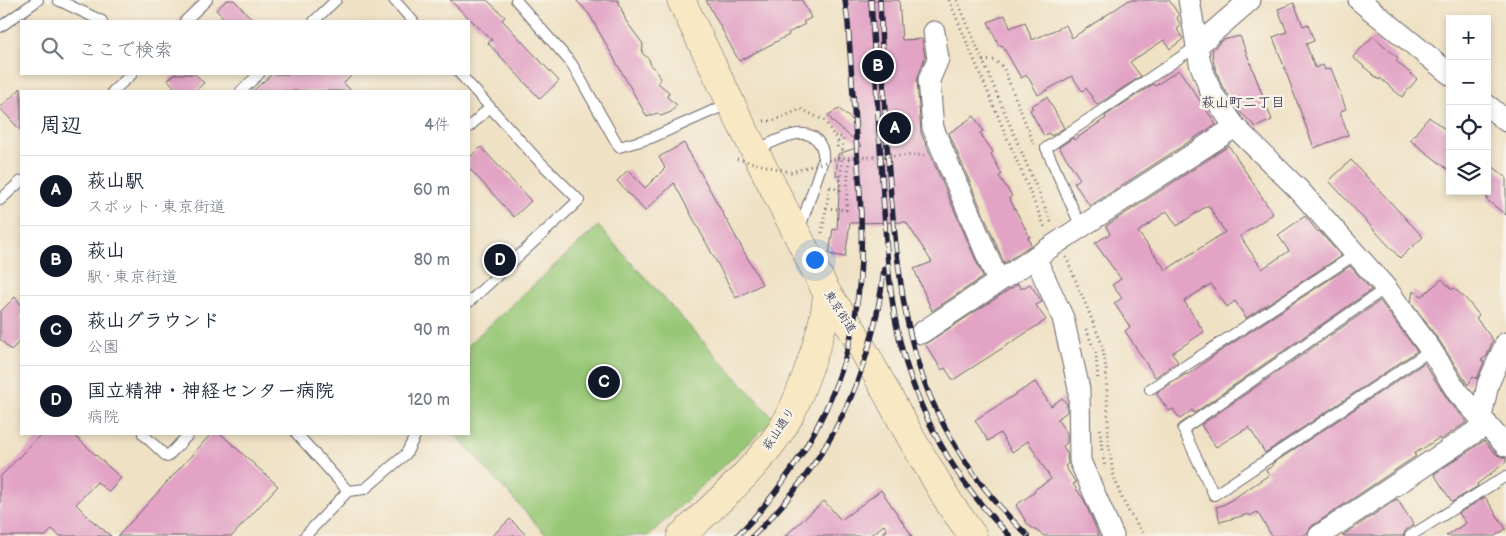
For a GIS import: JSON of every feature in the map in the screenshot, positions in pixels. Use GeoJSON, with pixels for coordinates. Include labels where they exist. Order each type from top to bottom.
{"type":"FeatureCollection","features":[{"type":"Feature","properties":{"kind":"street","name":"東京街道"},"geometry":{"type":"LineString","coordinates":[[681,0],[731,103],[746,158],[798,233],[827,293],[852,329],[910,436],[950,504],[973,536]]}},
{"type":"Feature","properties":{"kind":"street"},"geometry":{"type":"LineString","coordinates":[[1189,0],[1200,64],[1211,92],[1235,127],[1299,190],[1386,288],[1431,350],[1458,393],[1491,422],[1506,446]]}},
{"type":"Feature","properties":{"kind":"street"},"geometry":{"type":"LineString","coordinates":[[1197,46],[1250,0]]}},
{"type":"Feature","properties":{"kind":"street"},"geometry":{"type":"LineString","coordinates":[[1359,0],[1446,71]]}},
{"type":"Feature","properties":{"kind":"street"},"geometry":{"type":"LineString","coordinates":[[934,32],[938,59],[929,80],[933,128],[998,281]]}},
{"type":"Feature","properties":{"kind":"street"},"geometry":{"type":"LineString","coordinates":[[1491,108],[1506,121]]}},
{"type":"Feature","properties":{"kind":"street"},"geometry":{"type":"LineString","coordinates":[[921,333],[1235,127]]}},
{"type":"Feature","properties":{"kind":"street"},"geometry":{"type":"LineString","coordinates":[[1035,257],[1063,318],[1079,389],[1080,461],[1112,536]]}},
{"type":"Feature","properties":{"kind":"street","name":"萩山通り"},"geometry":{"type":"LineString","coordinates":[[681,536],[745,474],[767,449],[788,418],[803,385],[822,327],[827,293]]}},
{"type":"Feature","properties":{"kind":"street"},"geometry":{"type":"LineString","coordinates":[[1491,422],[1488,384],[1505,347]]}},
{"type":"Feature","properties":{"kind":"street"},"geometry":{"type":"LineString","coordinates":[[1320,536],[1491,422]]}},
{"type":"Feature","properties":{"kind":"lane"},"geometry":{"type":"LineString","coordinates":[[0,27],[38,0]]}},
{"type":"Feature","properties":{"kind":"lane"},"geometry":{"type":"LineString","coordinates":[[58,0],[100,20]]}},
{"type":"Feature","properties":{"kind":"lane"},"geometry":{"type":"LineString","coordinates":[[186,20],[207,0]]}},
{"type":"Feature","properties":{"kind":"lane"},"geometry":{"type":"LineString","coordinates":[[315,20],[336,0]]}},
{"type":"Feature","properties":{"kind":"lane"},"geometry":{"type":"LineString","coordinates":[[394,0],[412,20]]}},
{"type":"Feature","properties":{"kind":"lane"},"geometry":{"type":"LineString","coordinates":[[516,0],[572,64],[619,147],[651,138],[731,103]]}},
{"type":"Feature","properties":{"kind":"lane"},"geometry":{"type":"LineString","coordinates":[[1081,227],[1041,149],[1197,46]]}},
{"type":"Feature","properties":{"kind":"lane"},"geometry":{"type":"LineString","coordinates":[[114,90],[131,75]]}},
{"type":"Feature","properties":{"kind":"lane"},"geometry":{"type":"LineString","coordinates":[[242,90],[258,75]]}},
{"type":"Feature","properties":{"kind":"lane"},"geometry":{"type":"LineString","coordinates":[[461,75],[536,158],[579,200],[470,301]]}},
{"type":"Feature","properties":{"kind":"lane"},"geometry":{"type":"LineString","coordinates":[[470,126],[490,107]]}},
{"type":"Feature","properties":{"kind":"lane"},"geometry":{"type":"LineString","coordinates":[[746,158],[797,133],[805,132],[813,136],[820,143],[824,152],[823,160],[798,233]]}},
{"type":"Feature","properties":{"kind":"lane"},"geometry":{"type":"LineString","coordinates":[[0,200],[20,182]]}},
{"type":"Feature","properties":{"kind":"lane"},"geometry":{"type":"LineString","coordinates":[[1150,389],[1356,254]]}},
{"type":"Feature","properties":{"kind":"lane"},"geometry":{"type":"LineString","coordinates":[[1386,288],[1184,429],[1214,494],[1431,350]]}},
{"type":"Feature","properties":{"kind":"lane"},"geometry":{"type":"LineString","coordinates":[[144,435],[167,457],[188,435]]}},
{"type":"Feature","properties":{"kind":"lane"},"geometry":{"type":"LineString","coordinates":[[297,435],[348,491]]}},
{"type":"Feature","properties":{"kind":"lane"},"geometry":{"type":"LineString","coordinates":[[305,536],[348,491],[365,489],[406,454],[416,435]]}},
{"type":"Feature","properties":{"kind":"lane"},"geometry":{"type":"LineString","coordinates":[[1410,536],[1506,476]]}},
{"type":"Feature","properties":{"kind":"path"},"geometry":{"type":"LineString","coordinates":[[983,61],[994,60],[1003,66],[1041,149],[1023,156]]}},
{"type":"Feature","properties":{"kind":"path"},"geometry":{"type":"LineString","coordinates":[[830,187],[840,190],[843,158],[843,138],[834,134]]}},
{"type":"Feature","properties":{"kind":"path"},"geometry":{"type":"LineString","coordinates":[[883,146],[883,157]]}},
{"type":"Feature","properties":{"kind":"path"},"geometry":{"type":"LineString","coordinates":[[746,158],[791,172],[843,158],[924,155]]}},
{"type":"Feature","properties":{"kind":"path"},"geometry":{"type":"LineString","coordinates":[[826,208],[846,210],[849,158]]}},
{"type":"Feature","properties":{"kind":"green space"},"geometry":{"type":"Polygon","coordinates":[[[598,226],[774,419],[648,536],[547,536],[456,435],[470,435],[470,343],[598,226]]]}},
{"type":"Feature","properties":{"kind":"building"},"geometry":{"type":"Polygon","coordinates":[[[227,0],[234,0],[253,20],[226,20],[216,10],[227,0]]]}},
{"type":"Feature","properties":{"kind":"building"},"geometry":{"type":"Polygon","coordinates":[[[450,0],[487,0],[505,17],[502,20],[559,81],[540,99],[488,43],[492,40],[450,0]]]}},
{"type":"Feature","properties":{"kind":"building"},"geometry":{"type":"Polygon","coordinates":[[[576,0],[618,0],[626,21],[643,44],[642,53],[649,59],[651,66],[656,70],[660,79],[658,83],[669,92],[667,97],[677,105],[671,112],[661,116],[657,113],[647,117],[589,14],[576,0]]]}},
{"type":"Feature","properties":{"kind":"building"},"geometry":{"type":"Polygon","coordinates":[[[706,0],[802,0],[811,18],[803,22],[805,24],[788,33],[789,35],[739,61],[706,0]]]}},
{"type":"Feature","properties":{"kind":"building"},"geometry":{"type":"Polygon","coordinates":[[[847,0],[899,0],[902,40],[922,39],[925,57],[917,81],[921,133],[983,277],[932,311],[914,269],[932,262],[906,222],[850,223],[845,257],[829,254],[833,229],[837,230],[840,176],[836,176],[838,154],[862,146],[834,123],[828,115],[839,109],[857,124],[847,0]]]}},
{"type":"Feature","properties":{"kind":"building"},"geometry":{"type":"Polygon","coordinates":[[[1129,0],[1169,0],[1179,15],[1177,18],[1181,26],[1177,29],[1183,39],[1170,49],[1164,40],[1130,62],[1141,76],[1097,105],[1086,88],[1082,91],[1072,76],[1038,95],[1027,75],[1021,78],[1002,45],[999,46],[988,22],[1005,15],[1010,28],[1025,22],[1032,40],[1066,25],[1072,38],[1129,0]]]}},
{"type":"Feature","properties":{"kind":"building"},"geometry":{"type":"Polygon","coordinates":[[[1294,3],[1303,26],[1308,24],[1314,41],[1306,44],[1315,68],[1323,65],[1325,70],[1331,68],[1346,109],[1340,112],[1348,135],[1314,148],[1273,37],[1287,32],[1278,9],[1294,3]]]}},
{"type":"Feature","properties":{"kind":"building"},"geometry":{"type":"Polygon","coordinates":[[[1240,36],[1272,120],[1256,127],[1241,113],[1222,86],[1214,64],[1213,49],[1223,40],[1240,36]]]}},
{"type":"Feature","properties":{"kind":"building"},"geometry":{"type":"Polygon","coordinates":[[[1373,36],[1398,58],[1396,61],[1417,79],[1402,97],[1353,57],[1373,36]]]}},
{"type":"Feature","properties":{"kind":"building"},"geometry":{"type":"Polygon","coordinates":[[[1179,70],[1216,124],[1090,206],[1074,183],[1080,179],[1059,147],[1073,138],[1074,140],[1106,118],[1105,116],[1153,84],[1155,86],[1179,70]]]}},
{"type":"Feature","properties":{"kind":"building"},"geometry":{"type":"Polygon","coordinates":[[[174,75],[196,75],[204,83],[196,90],[177,90],[168,80],[174,75]]]}},
{"type":"Feature","properties":{"kind":"building"},"geometry":{"type":"Polygon","coordinates":[[[271,75],[352,75],[344,83],[350,90],[254,90],[271,75]]]}},
{"type":"Feature","properties":{"kind":"building"},"geometry":{"type":"Polygon","coordinates":[[[21,88],[20,130],[0,108],[21,88]]]}},
{"type":"Feature","properties":{"kind":"building"},"geometry":{"type":"Polygon","coordinates":[[[1047,97],[1064,128],[1051,136],[1049,133],[1044,136],[1030,110],[1033,108],[1031,106],[1047,97]]]}},
{"type":"Feature","properties":{"kind":"building"},"geometry":{"type":"Polygon","coordinates":[[[974,116],[983,131],[980,133],[993,152],[991,154],[1002,174],[999,176],[1012,196],[1009,198],[1030,237],[1028,237],[1031,245],[1004,263],[949,133],[974,116]]]}},
{"type":"Feature","properties":{"kind":"building"},"geometry":{"type":"Polygon","coordinates":[[[1429,117],[1446,130],[1446,168],[1410,140],[1429,117]]]}},
{"type":"Feature","properties":{"kind":"building"},"geometry":{"type":"Polygon","coordinates":[[[684,143],[762,284],[736,298],[674,183],[645,211],[617,181],[628,170],[645,188],[665,168],[659,157],[684,143]]]}},
{"type":"Feature","properties":{"kind":"building"},"geometry":{"type":"Polygon","coordinates":[[[1229,146],[1273,214],[1240,236],[1262,269],[1289,251],[1278,235],[1305,216],[1341,256],[1246,318],[1235,301],[1227,307],[1211,284],[1184,301],[1204,332],[1172,353],[1178,362],[1155,377],[1125,331],[1130,327],[1114,303],[1122,298],[1112,285],[1121,279],[1095,243],[1110,234],[1106,226],[1229,146]],[[1208,205],[1177,226],[1167,211],[1138,232],[1166,270],[1225,232],[1208,205]]]}},
{"type":"Feature","properties":{"kind":"building"},"geometry":{"type":"Polygon","coordinates":[[[481,147],[531,201],[514,217],[470,169],[470,157],[481,147]]]}},
{"type":"Feature","properties":{"kind":"building"},"geometry":{"type":"Polygon","coordinates":[[[1351,160],[1423,237],[1400,258],[1329,181],[1351,160]]]}},
{"type":"Feature","properties":{"kind":"building"},"geometry":{"type":"Polygon","coordinates":[[[1491,165],[1506,177],[1506,215],[1487,200],[1487,195],[1491,195],[1491,165]]]}},
{"type":"Feature","properties":{"kind":"building"},"geometry":{"type":"Polygon","coordinates":[[[1350,266],[1371,290],[1194,413],[1192,410],[1180,419],[1173,409],[1169,411],[1156,393],[1187,375],[1350,266]]]}},
{"type":"Feature","properties":{"kind":"building"},"geometry":{"type":"Polygon","coordinates":[[[1442,279],[1452,290],[1454,288],[1466,299],[1479,315],[1476,318],[1493,340],[1487,356],[1481,360],[1484,362],[1477,379],[1473,377],[1468,385],[1441,343],[1411,302],[1413,291],[1422,296],[1442,279]]]}},
{"type":"Feature","properties":{"kind":"building"},"geometry":{"type":"Polygon","coordinates":[[[1018,284],[1021,289],[1030,284],[1042,302],[1036,305],[1046,320],[953,380],[945,368],[942,370],[925,344],[1018,284]]]}},
{"type":"Feature","properties":{"kind":"building"},"geometry":{"type":"Polygon","coordinates":[[[15,297],[20,303],[20,341],[11,350],[0,339],[0,312],[15,297]]]}},
{"type":"Feature","properties":{"kind":"building"},"geometry":{"type":"Polygon","coordinates":[[[1380,301],[1417,351],[1265,453],[1249,427],[1216,447],[1201,425],[1380,301]]]}},
{"type":"Feature","properties":{"kind":"building"},"geometry":{"type":"Polygon","coordinates":[[[1424,363],[1448,400],[1467,422],[1414,454],[1416,456],[1312,526],[1303,536],[1272,536],[1257,512],[1250,516],[1249,514],[1220,522],[1216,507],[1225,504],[1269,475],[1266,470],[1273,466],[1272,464],[1424,363]]]}},
{"type":"Feature","properties":{"kind":"building"},"geometry":{"type":"Polygon","coordinates":[[[1035,382],[1051,406],[1062,398],[1067,404],[1067,412],[1057,419],[1067,433],[1067,443],[1063,446],[1067,453],[1068,464],[1065,466],[1076,483],[1073,484],[1084,500],[1099,536],[1044,536],[1028,525],[1016,505],[1051,479],[1028,441],[1012,452],[1000,433],[988,441],[975,420],[1035,382]]]}},
{"type":"Feature","properties":{"kind":"building"},"geometry":{"type":"Polygon","coordinates":[[[40,435],[74,435],[121,478],[109,492],[97,482],[76,504],[89,518],[111,536],[60,536],[52,529],[46,536],[0,536],[0,477],[40,435]]]}},
{"type":"Feature","properties":{"kind":"building"},"geometry":{"type":"Polygon","coordinates":[[[210,435],[222,435],[278,486],[232,536],[118,536],[210,435]]]}},
{"type":"Feature","properties":{"kind":"building"},"geometry":{"type":"Polygon","coordinates":[[[1484,441],[1497,455],[1506,458],[1506,462],[1477,484],[1478,486],[1452,502],[1434,474],[1484,441]]]}},
{"type":"Feature","properties":{"kind":"building"},"geometry":{"type":"Polygon","coordinates":[[[881,490],[912,536],[877,536],[887,530],[884,525],[869,536],[785,536],[824,501],[841,520],[881,490]]]}},
{"type":"Feature","properties":{"kind":"building"},"geometry":{"type":"Polygon","coordinates":[[[1485,497],[1506,529],[1495,536],[1446,536],[1466,523],[1459,513],[1485,497]]]}},
{"type":"Feature","properties":{"kind":"building"},"geometry":{"type":"Polygon","coordinates":[[[1397,499],[1414,525],[1406,530],[1403,536],[1342,536],[1397,499]]]}},
{"type":"Feature","properties":{"kind":"building"},"geometry":{"type":"Polygon","coordinates":[[[510,519],[527,536],[492,536],[510,519]]]}},
{"type":"Feature","properties":{"kind":"railway"},"geometry":{"type":"LineString","coordinates":[[737,536],[760,511],[801,456],[832,395],[852,330],[860,278],[861,224],[860,188],[845,0]]}},
{"type":"Feature","properties":{"kind":"railway"},"geometry":{"type":"LineString","coordinates":[[871,0],[888,266],[892,301],[902,349],[922,408],[936,436],[969,489],[1010,536]]}},
{"type":"Feature","properties":{"kind":"railway"},"geometry":{"type":"LineString","coordinates":[[880,0],[891,199],[902,291],[915,354],[929,394],[959,452],[984,488],[1028,536]]}},
{"type":"Feature","properties":{"kind":"railway"},"geometry":{"type":"LineString","coordinates":[[753,536],[804,478],[825,447],[843,414],[858,381],[869,345],[878,308],[884,269]]}},
{"type":"Feature","properties":{"kind":"place","name":"萩山"},"geometry":{"type":"Point","coordinates":[878,66]}},
{"type":"Feature","properties":{"kind":"place","name":"萩山駅"},"geometry":{"type":"Point","coordinates":[895,128]}},
{"type":"Feature","properties":{"kind":"place","name":"国立精神・神経センター病院"},"geometry":{"type":"Point","coordinates":[500,260]}},
{"type":"Feature","properties":{"kind":"place","name":"萩山グラウンド"},"geometry":{"type":"Point","coordinates":[604,382]}},
{"type":"Feature","properties":{"kind":"district","name":"萩山町二丁目"},"geometry":{"type":"Point","coordinates":[1243,102]}}]}
